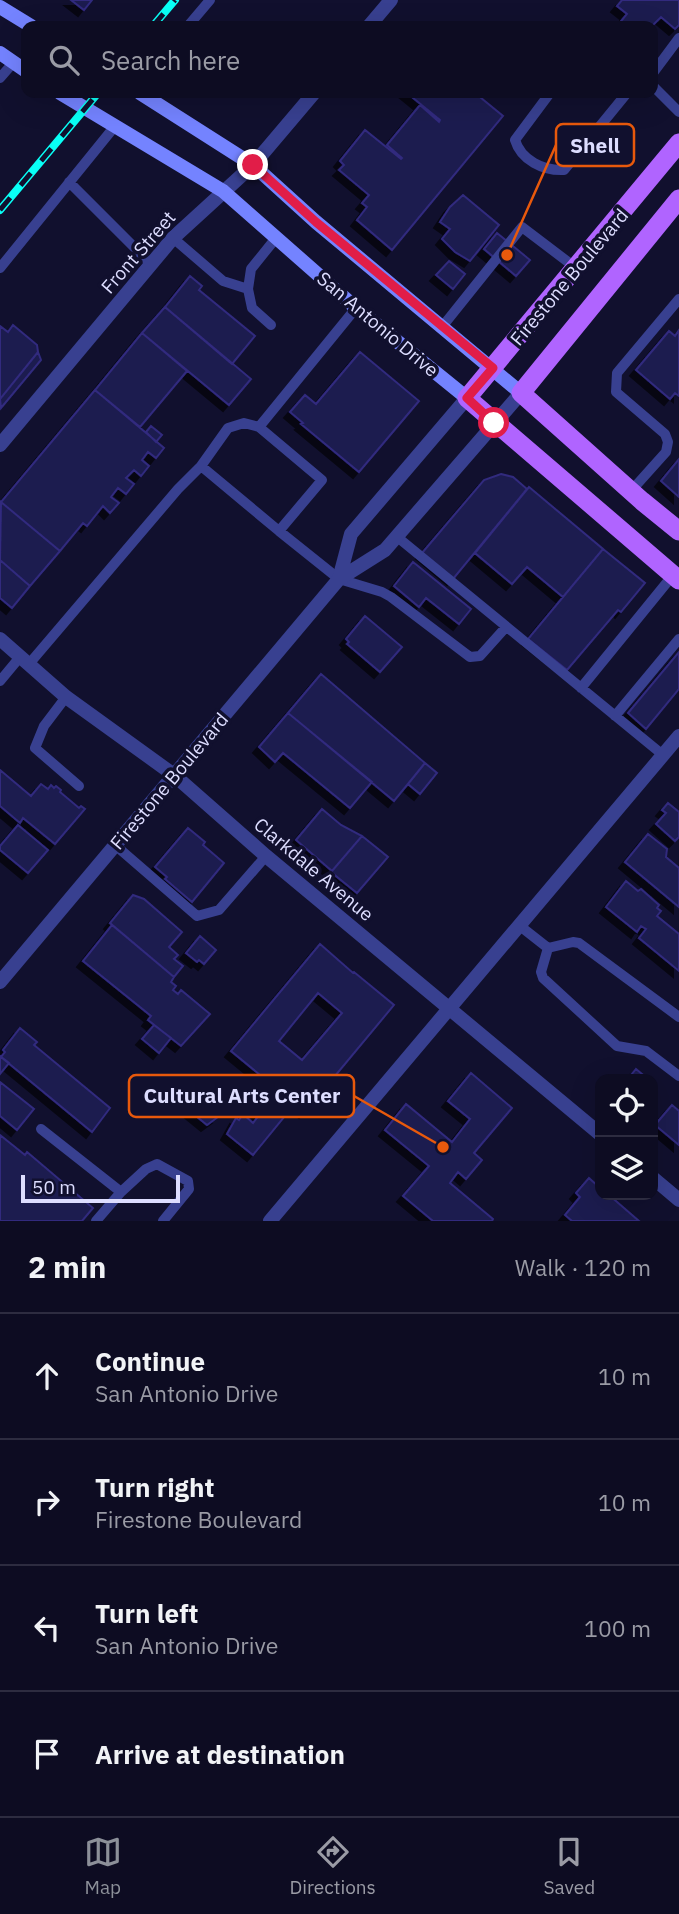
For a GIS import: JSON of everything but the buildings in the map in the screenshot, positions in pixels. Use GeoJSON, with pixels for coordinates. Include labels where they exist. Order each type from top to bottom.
{"type":"FeatureCollection","features":[{"type":"Feature","properties":{"kind":"main road"},"geometry":{"type":"LineString","coordinates":[[0,7],[23,21]]}},
{"type":"Feature","properties":{"kind":"main road"},"geometry":{"type":"LineString","coordinates":[[0,53],[21,68]]}},
{"type":"Feature","properties":{"kind":"main road","name":"San Antonio Drive"},"geometry":{"type":"LineString","coordinates":[[68,98],[223,191],[356,308],[467,398],[676,578]]}},
{"type":"Feature","properties":{"kind":"main road","name":"San Antonio Drive"},"geometry":{"type":"LineString","coordinates":[[148,98],[253,165],[316,222],[493,368],[679,531]]}},
{"type":"Feature","properties":{"kind":"main road","name":"Firestone Boulevard"},"geometry":{"type":"LineString","coordinates":[[467,398],[677,150]]}},
{"type":"Feature","properties":{"kind":"main road","name":"Firestone Boulevard"},"geometry":{"type":"LineString","coordinates":[[521,393],[679,199]]}},
{"type":"Feature","properties":{"kind":"street"},"geometry":{"type":"LineString","coordinates":[[373,21],[391,0]]}},
{"type":"Feature","properties":{"kind":"street","name":"Front Street"},"geometry":{"type":"LineString","coordinates":[[0,445],[173,238],[253,165],[310,98]]}},
{"type":"Feature","properties":{"kind":"street","name":"Firestone Boulevard"},"geometry":{"type":"LineString","coordinates":[[0,982],[339,579],[385,551],[521,393]]}},
{"type":"Feature","properties":{"kind":"street","name":"Firestone Boulevard"},"geometry":{"type":"LineString","coordinates":[[339,579],[351,534],[467,398]]}},
{"type":"Feature","properties":{"kind":"street","name":"Clarkdale Avenue"},"geometry":{"type":"LineString","coordinates":[[0,639],[66,697],[174,775],[266,856],[595,1130]]}},
{"type":"Feature","properties":{"kind":"street"},"geometry":{"type":"LineString","coordinates":[[270,1221],[679,736]]}},
{"type":"Feature","properties":{"kind":"street"},"geometry":{"type":"LineString","coordinates":[[658,1182],[679,1200]]}},
{"type":"Feature","properties":{"kind":"lane"},"geometry":{"type":"LineString","coordinates":[[192,21],[210,0]]}},
{"type":"Feature","properties":{"kind":"lane"},"geometry":{"type":"LineString","coordinates":[[658,66],[679,38]]}},
{"type":"Feature","properties":{"kind":"lane"},"geometry":{"type":"LineString","coordinates":[[0,78],[13,63]]}},
{"type":"Feature","properties":{"kind":"lane"},"geometry":{"type":"LineString","coordinates":[[658,91],[679,112]]}},
{"type":"Feature","properties":{"kind":"lane"},"geometry":{"type":"LineString","coordinates":[[546,98],[515,139],[518,150],[532,162],[550,171],[564,170],[622,98]]}},
{"type":"Feature","properties":{"kind":"lane"},"geometry":{"type":"LineString","coordinates":[[0,268],[115,126]]}},
{"type":"Feature","properties":{"kind":"lane"},"geometry":{"type":"LineString","coordinates":[[69,182],[151,264]]}},
{"type":"Feature","properties":{"kind":"lane"},"geometry":{"type":"LineString","coordinates":[[442,327],[522,227],[577,268]]}},
{"type":"Feature","properties":{"kind":"lane"},"geometry":{"type":"LineString","coordinates":[[173,238],[223,281],[248,289]]}},
{"type":"Feature","properties":{"kind":"lane"},"geometry":{"type":"LineString","coordinates":[[271,325],[252,308],[248,289],[251,269],[276,238]]}},
{"type":"Feature","properties":{"kind":"lane"},"geometry":{"type":"LineString","coordinates":[[666,452],[668,442],[665,434],[616,392],[615,382],[617,373],[679,299]]}},
{"type":"Feature","properties":{"kind":"lane"},"geometry":{"type":"LineString","coordinates":[[259,427],[356,308]]}},
{"type":"Feature","properties":{"kind":"lane"},"geometry":{"type":"LineString","coordinates":[[0,681],[25,661],[201,466],[228,428],[244,423],[259,427],[322,480],[279,531]]}},
{"type":"Feature","properties":{"kind":"lane"},"geometry":{"type":"LineString","coordinates":[[631,491],[666,452],[679,445]]}},
{"type":"Feature","properties":{"kind":"lane"},"geometry":{"type":"LineString","coordinates":[[201,466],[339,579],[391,597],[456,648],[472,657],[480,656],[487,650],[506,627]]}},
{"type":"Feature","properties":{"kind":"lane"},"geometry":{"type":"LineString","coordinates":[[396,536],[663,755]]}},
{"type":"Feature","properties":{"kind":"lane"},"geometry":{"type":"LineString","coordinates":[[581,688],[676,578]]}},
{"type":"Feature","properties":{"kind":"lane"},"geometry":{"type":"LineString","coordinates":[[615,716],[679,639]]}},
{"type":"Feature","properties":{"kind":"lane"},"geometry":{"type":"LineString","coordinates":[[66,697],[44,726],[35,748],[79,786]]}},
{"type":"Feature","properties":{"kind":"lane"},"geometry":{"type":"LineString","coordinates":[[115,845],[197,916],[219,910],[266,856]]}},
{"type":"Feature","properties":{"kind":"lane"},"geometry":{"type":"LineString","coordinates":[[520,926],[548,948]]}},
{"type":"Feature","properties":{"kind":"lane"},"geometry":{"type":"LineString","coordinates":[[548,948],[579,943],[679,1017]]}},
{"type":"Feature","properties":{"kind":"lane"},"geometry":{"type":"LineString","coordinates":[[548,948],[541,972],[543,978],[617,1046],[646,1051],[679,1076]]}},
{"type":"Feature","properties":{"kind":"lane"},"geometry":{"type":"LineString","coordinates":[[41,1129],[121,1192]]}},
{"type":"Feature","properties":{"kind":"lane"},"geometry":{"type":"LineString","coordinates":[[96,1221],[121,1192],[146,1169],[157,1164],[184,1177],[188,1181],[189,1189],[163,1221]]}},
{"type":"Feature","properties":{"kind":"railway"},"geometry":{"type":"LineString","coordinates":[[157,21],[175,0]]}},
{"type":"Feature","properties":{"kind":"railway"},"geometry":{"type":"LineString","coordinates":[[0,210],[94,98]]}},
{"type":"Feature","properties":{"kind":"place","name":"Shell"},"geometry":{"type":"Point","coordinates":[507,255]}},
{"type":"Feature","properties":{"kind":"place","name":"Cultural Arts Center"},"geometry":{"type":"Point","coordinates":[443,1147]}},
{"type":"Feature","properties":{"kind":"route"},"geometry":{"type":"LineString","coordinates":[[253,165],[316,222],[493,368],[467,398],[494,423]]}}]}
